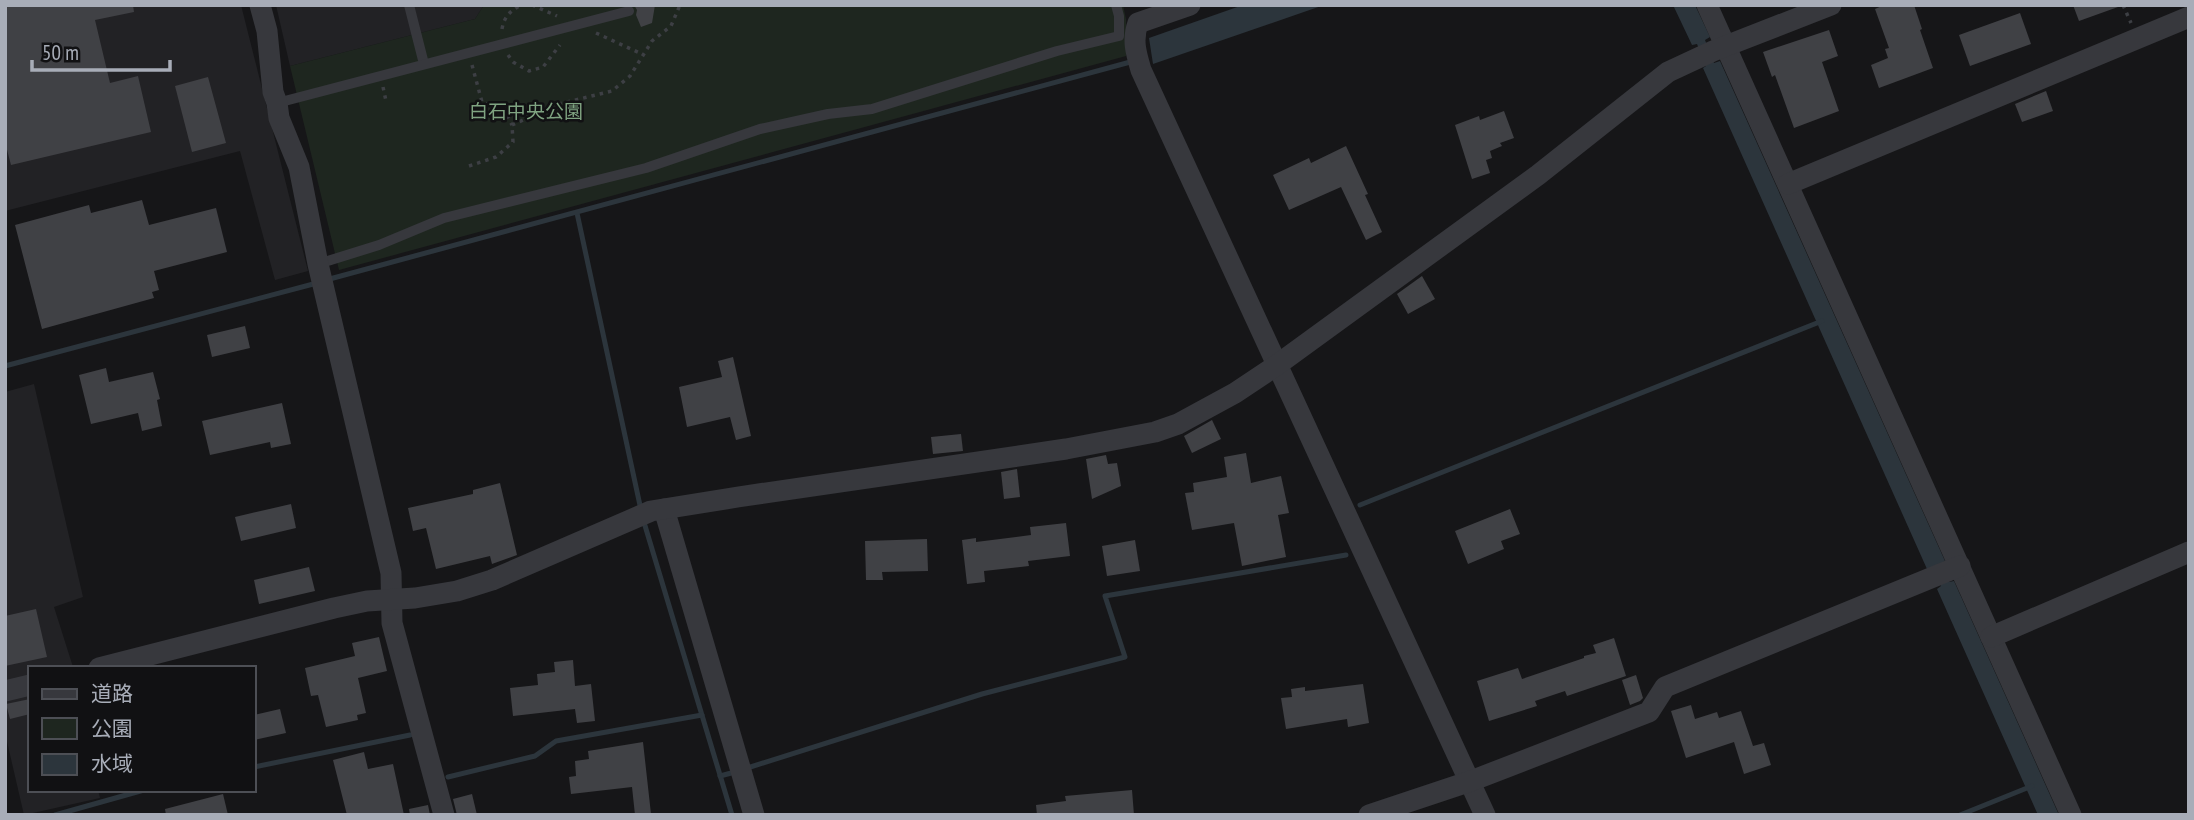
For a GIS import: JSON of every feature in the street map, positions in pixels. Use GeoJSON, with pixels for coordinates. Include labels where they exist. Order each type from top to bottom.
{"type":"FeatureCollection","features":[{"type":"Feature","properties":{"kind":"street"},"geometry":{"type":"LineString","coordinates":[[260,5],[267,31],[273,92],[279,118],[299,167],[318,264],[391,573],[392,623],[444,815]]}},
{"type":"Feature","properties":{"kind":"street"},"geometry":{"type":"LineString","coordinates":[[1190,5],[1138,23],[1134,34],[1138,60],[1485,815]]}},
{"type":"Feature","properties":{"kind":"street"},"geometry":{"type":"LineString","coordinates":[[1707,5],[1713,51],[1788,184],[1947,572],[1991,637],[2071,815]]}},
{"type":"Feature","properties":{"kind":"street"},"geometry":{"type":"LineString","coordinates":[[107,666],[334,608],[368,601],[415,598],[457,591],[492,580],[650,512],[1066,449],[1155,432],[1178,424],[1236,393],[1277,365],[1538,175],[1668,72],[1713,51],[1831,5]]}},
{"type":"Feature","properties":{"kind":"street"},"geometry":{"type":"LineString","coordinates":[[1788,184],[2189,17]]}},
{"type":"Feature","properties":{"kind":"street"},"geometry":{"type":"LineString","coordinates":[[650,512],[741,770],[754,815]]}},
{"type":"Feature","properties":{"kind":"street"},"geometry":{"type":"LineString","coordinates":[[1991,637],[2189,552]]}},
{"type":"Feature","properties":{"kind":"street"},"geometry":{"type":"LineString","coordinates":[[1369,815],[1471,781],[1649,712],[1665,687],[1947,572]]}},
{"type":"Feature","properties":{"kind":"street"},"geometry":{"type":"LineString","coordinates":[[5,691],[28,685]]}},
{"type":"Feature","properties":{"kind":"lane"},"geometry":{"type":"LineString","coordinates":[[409,5],[424,64]]}},
{"type":"Feature","properties":{"kind":"lane"},"geometry":{"type":"LineString","coordinates":[[318,264],[379,245],[444,218],[646,168],[760,129],[828,114],[872,109],[1057,51],[1119,36],[1116,5]]}},
{"type":"Feature","properties":{"kind":"lane"},"geometry":{"type":"LineString","coordinates":[[277,103],[629,11]]}},
{"type":"Feature","properties":{"kind":"path"},"geometry":{"type":"LineString","coordinates":[[500,44],[503,21],[512,10],[521,5]]}},
{"type":"Feature","properties":{"kind":"path"},"geometry":{"type":"LineString","coordinates":[[512,125],[559,104],[612,91],[630,76],[652,41],[671,26],[680,5]]}},
{"type":"Feature","properties":{"kind":"path"},"geometry":{"type":"LineString","coordinates":[[469,52],[482,102],[503,109],[512,125],[513,142],[496,156],[469,166]]}},
{"type":"Feature","properties":{"kind":"shaded area"},"geometry":{"type":"Polygon","coordinates":[[[5,5],[241,5],[308,271],[275,280],[240,151],[5,211],[5,5]]]}},
{"type":"Feature","properties":{"kind":"shaded area"},"geometry":{"type":"Polygon","coordinates":[[[276,5],[484,5],[475,19],[290,66],[276,5]]]}},
{"type":"Feature","properties":{"kind":"shaded area"},"geometry":{"type":"Polygon","coordinates":[[[34,384],[83,597],[54,607],[73,666],[28,666],[28,677],[5,682],[5,392],[34,384]]]}},
{"type":"Feature","properties":{"kind":"shaded area"},"geometry":{"type":"Polygon","coordinates":[[[28,693],[28,792],[98,792],[100,798],[24,815],[5,733],[5,698],[28,693]]]}},
{"type":"Feature","properties":{"kind":"green space","name":"白石中央公園"},"geometry":{"type":"Polygon","coordinates":[[[484,5],[1123,5],[1126,19],[1126,56],[339,270],[290,66],[475,19],[484,5]]]}},
{"type":"Feature","properties":{"kind":"water"},"geometry":{"type":"Polygon","coordinates":[[[1243,5],[1324,5],[1153,64],[1149,38],[1243,5]]]}},
{"type":"Feature","properties":{"kind":"water"},"geometry":{"type":"Polygon","coordinates":[[[1673,5],[1695,5],[1710,37],[1705,40],[1714,63],[1720,61],[1945,561],[1940,564],[1949,582],[1954,581],[2059,815],[2038,815],[1937,589],[1941,586],[1932,567],[1927,569],[1703,68],[1706,66],[1697,44],[1692,45],[1673,5]]]}},
{"type":"Feature","properties":{"kind":"building"},"geometry":{"type":"Polygon","coordinates":[[[5,5],[133,5],[134,12],[95,20],[110,83],[138,76],[151,132],[11,165],[5,142],[5,5]]]}},
{"type":"Feature","properties":{"kind":"building"},"geometry":{"type":"Polygon","coordinates":[[[634,5],[655,5],[652,23],[641,27],[634,5]]]}},
{"type":"Feature","properties":{"kind":"building"},"geometry":{"type":"Polygon","coordinates":[[[1884,5],[1914,5],[1933,68],[1879,88],[1871,65],[1888,58],[1885,49],[1889,48],[1875,9],[1884,5]]]}},
{"type":"Feature","properties":{"kind":"building"},"geometry":{"type":"Polygon","coordinates":[[[2073,5],[2117,5],[2118,7],[2079,21],[2073,5]]]}},
{"type":"Feature","properties":{"kind":"building"},"geometry":{"type":"Polygon","coordinates":[[[2020,13],[2031,44],[1970,66],[1959,35],[2020,13]]]}},
{"type":"Feature","properties":{"kind":"building"},"geometry":{"type":"Polygon","coordinates":[[[1829,30],[1838,56],[1822,62],[1839,111],[1794,128],[1775,75],[1772,77],[1763,52],[1829,30]]]}},
{"type":"Feature","properties":{"kind":"building"},"geometry":{"type":"Polygon","coordinates":[[[208,77],[226,143],[192,152],[175,86],[208,77]]]}},
{"type":"Feature","properties":{"kind":"building"},"geometry":{"type":"Polygon","coordinates":[[[2046,91],[2053,111],[2022,122],[2015,104],[2046,91]]]}},
{"type":"Feature","properties":{"kind":"building"},"geometry":{"type":"Polygon","coordinates":[[[1504,111],[1514,138],[1500,143],[1502,146],[1490,151],[1492,158],[1486,160],[1490,173],[1472,179],[1455,125],[1504,111]]]}},
{"type":"Feature","properties":{"kind":"building"},"geometry":{"type":"Polygon","coordinates":[[[1346,146],[1382,232],[1366,240],[1341,187],[1289,210],[1273,175],[1309,158],[1311,163],[1346,146]]]}},
{"type":"Feature","properties":{"kind":"building"},"geometry":{"type":"Polygon","coordinates":[[[142,200],[149,225],[216,208],[227,252],[154,271],[159,290],[152,292],[154,298],[42,329],[15,225],[89,205],[91,213],[142,200]]]}},
{"type":"Feature","properties":{"kind":"building"},"geometry":{"type":"Polygon","coordinates":[[[1422,276],[1435,299],[1408,314],[1397,294],[1422,276]]]}},
{"type":"Feature","properties":{"kind":"building"},"geometry":{"type":"Polygon","coordinates":[[[245,326],[250,348],[212,357],[207,335],[245,326]]]}},
{"type":"Feature","properties":{"kind":"building"},"geometry":{"type":"Polygon","coordinates":[[[733,357],[751,436],[736,440],[730,417],[687,427],[679,387],[722,377],[718,361],[733,357]]]}},
{"type":"Feature","properties":{"kind":"building"},"geometry":{"type":"Polygon","coordinates":[[[106,368],[109,382],[153,372],[160,399],[157,400],[162,426],[142,431],[138,413],[91,424],[79,375],[106,368]]]}},
{"type":"Feature","properties":{"kind":"building"},"geometry":{"type":"Polygon","coordinates":[[[282,403],[291,444],[271,448],[270,442],[210,455],[202,421],[282,403]]]}},
{"type":"Feature","properties":{"kind":"building"},"geometry":{"type":"Polygon","coordinates":[[[1212,420],[1221,439],[1192,453],[1184,436],[1212,420]]]}},
{"type":"Feature","properties":{"kind":"building"},"geometry":{"type":"Polygon","coordinates":[[[961,434],[963,451],[933,454],[931,437],[961,434]]]}},
{"type":"Feature","properties":{"kind":"building"},"geometry":{"type":"Polygon","coordinates":[[[1246,453],[1251,483],[1281,476],[1289,513],[1278,515],[1286,557],[1242,566],[1234,523],[1192,530],[1185,493],[1194,492],[1193,483],[1227,477],[1224,457],[1246,453]]]}},
{"type":"Feature","properties":{"kind":"building"},"geometry":{"type":"Polygon","coordinates":[[[1106,455],[1108,464],[1117,463],[1121,486],[1092,499],[1086,459],[1106,455]]]}},
{"type":"Feature","properties":{"kind":"building"},"geometry":{"type":"Polygon","coordinates":[[[1017,469],[1020,497],[1004,499],[1001,472],[1017,469]]]}},
{"type":"Feature","properties":{"kind":"building"},"geometry":{"type":"Polygon","coordinates":[[[500,483],[517,555],[492,564],[490,556],[436,569],[426,528],[413,531],[408,508],[473,494],[473,490],[500,483]]]}},
{"type":"Feature","properties":{"kind":"building"},"geometry":{"type":"Polygon","coordinates":[[[291,504],[296,528],[241,541],[235,517],[291,504]]]}},
{"type":"Feature","properties":{"kind":"building"},"geometry":{"type":"Polygon","coordinates":[[[1510,509],[1520,534],[1501,541],[1504,549],[1468,564],[1455,531],[1510,509]]]}},
{"type":"Feature","properties":{"kind":"building"},"geometry":{"type":"Polygon","coordinates":[[[1066,523],[1070,556],[1028,561],[1029,566],[984,571],[985,582],[967,584],[962,540],[976,538],[976,542],[1031,535],[1030,527],[1066,523]]]}},
{"type":"Feature","properties":{"kind":"building"},"geometry":{"type":"Polygon","coordinates":[[[927,539],[928,571],[882,572],[883,580],[866,580],[865,541],[927,539]]]}},
{"type":"Feature","properties":{"kind":"building"},"geometry":{"type":"Polygon","coordinates":[[[1135,540],[1140,571],[1107,576],[1102,546],[1135,540]]]}},
{"type":"Feature","properties":{"kind":"building"},"geometry":{"type":"Polygon","coordinates":[[[309,567],[315,591],[259,604],[254,580],[309,567]]]}},
{"type":"Feature","properties":{"kind":"building"},"geometry":{"type":"Polygon","coordinates":[[[36,609],[47,657],[5,666],[5,616],[36,609]]]}},
{"type":"Feature","properties":{"kind":"building"},"geometry":{"type":"Polygon","coordinates":[[[379,637],[387,671],[358,678],[366,713],[357,715],[358,720],[326,727],[318,695],[311,696],[305,668],[355,656],[352,643],[379,637]]]}},
{"type":"Feature","properties":{"kind":"building"},"geometry":{"type":"Polygon","coordinates":[[[1614,638],[1626,676],[1567,696],[1565,691],[1535,701],[1537,706],[1489,721],[1477,681],[1518,668],[1522,679],[1596,653],[1593,645],[1614,638]]]}},
{"type":"Feature","properties":{"kind":"building"},"geometry":{"type":"Polygon","coordinates":[[[573,660],[575,686],[591,684],[595,721],[577,723],[575,709],[513,716],[510,688],[538,685],[537,674],[555,672],[554,662],[573,660]]]}},
{"type":"Feature","properties":{"kind":"building"},"geometry":{"type":"Polygon","coordinates":[[[1636,675],[1643,698],[1630,705],[1622,680],[1636,675]]]}},
{"type":"Feature","properties":{"kind":"building"},"geometry":{"type":"Polygon","coordinates":[[[1363,684],[1369,723],[1348,727],[1347,719],[1286,729],[1281,698],[1292,697],[1291,689],[1305,687],[1305,691],[1363,684]]]}},
{"type":"Feature","properties":{"kind":"building"},"geometry":{"type":"Polygon","coordinates":[[[28,699],[28,714],[10,719],[6,704],[28,699]]]}},
{"type":"Feature","properties":{"kind":"building"},"geometry":{"type":"Polygon","coordinates":[[[1691,705],[1695,719],[1717,712],[1719,718],[1741,711],[1753,746],[1764,743],[1771,765],[1744,774],[1734,742],[1686,758],[1671,711],[1691,705]]]}},
{"type":"Feature","properties":{"kind":"building"},"geometry":{"type":"Polygon","coordinates":[[[280,709],[286,733],[256,740],[256,715],[280,709]]]}},
{"type":"Feature","properties":{"kind":"building"},"geometry":{"type":"Polygon","coordinates":[[[643,742],[651,814],[635,815],[632,787],[571,794],[569,777],[576,776],[575,761],[589,759],[588,751],[643,742]]]}},
{"type":"Feature","properties":{"kind":"building"},"geometry":{"type":"Polygon","coordinates":[[[364,752],[368,769],[393,764],[404,815],[347,815],[333,760],[364,752]]]}},
{"type":"Feature","properties":{"kind":"building"},"geometry":{"type":"Polygon","coordinates":[[[1132,790],[1134,815],[1037,815],[1036,805],[1066,801],[1065,796],[1132,790]]]}},
{"type":"Feature","properties":{"kind":"building"},"geometry":{"type":"Polygon","coordinates":[[[223,794],[228,815],[166,815],[165,809],[223,794]]]}},
{"type":"Feature","properties":{"kind":"building"},"geometry":{"type":"Polygon","coordinates":[[[472,794],[477,815],[457,815],[453,799],[472,794]]]}},
{"type":"Feature","properties":{"kind":"building"},"geometry":{"type":"Polygon","coordinates":[[[428,805],[430,815],[410,815],[409,809],[428,805]]]}},
{"type":"Feature","properties":{"kind":"waterway"},"geometry":{"type":"LineString","coordinates":[[326,280],[1134,61]]}},
{"type":"Feature","properties":{"kind":"waterway"},"geometry":{"type":"LineString","coordinates":[[577,213],[641,510]]}},
{"type":"Feature","properties":{"kind":"waterway"},"geometry":{"type":"LineString","coordinates":[[5,366],[317,283]]}},
{"type":"Feature","properties":{"kind":"waterway"},"geometry":{"type":"LineString","coordinates":[[1360,505],[1822,321]]}},
{"type":"Feature","properties":{"kind":"waterway"},"geometry":{"type":"LineString","coordinates":[[643,519],[732,815]]}},
{"type":"Feature","properties":{"kind":"waterway"},"geometry":{"type":"LineString","coordinates":[[744,769],[982,694],[1125,657],[1105,596],[1346,555]]}},
{"type":"Feature","properties":{"kind":"waterway"},"geometry":{"type":"LineString","coordinates":[[448,777],[535,756],[556,741],[702,715]]}},
{"type":"Feature","properties":{"kind":"waterway"},"geometry":{"type":"LineString","coordinates":[[256,767],[410,735]]}},
{"type":"Feature","properties":{"kind":"waterway"},"geometry":{"type":"LineString","coordinates":[[720,776],[735,772]]}},
{"type":"Feature","properties":{"kind":"waterway"},"geometry":{"type":"LineString","coordinates":[[1960,815],[2032,786]]}},
{"type":"Feature","properties":{"kind":"waterway"},"geometry":{"type":"LineString","coordinates":[[55,815],[137,792]]}}]}
